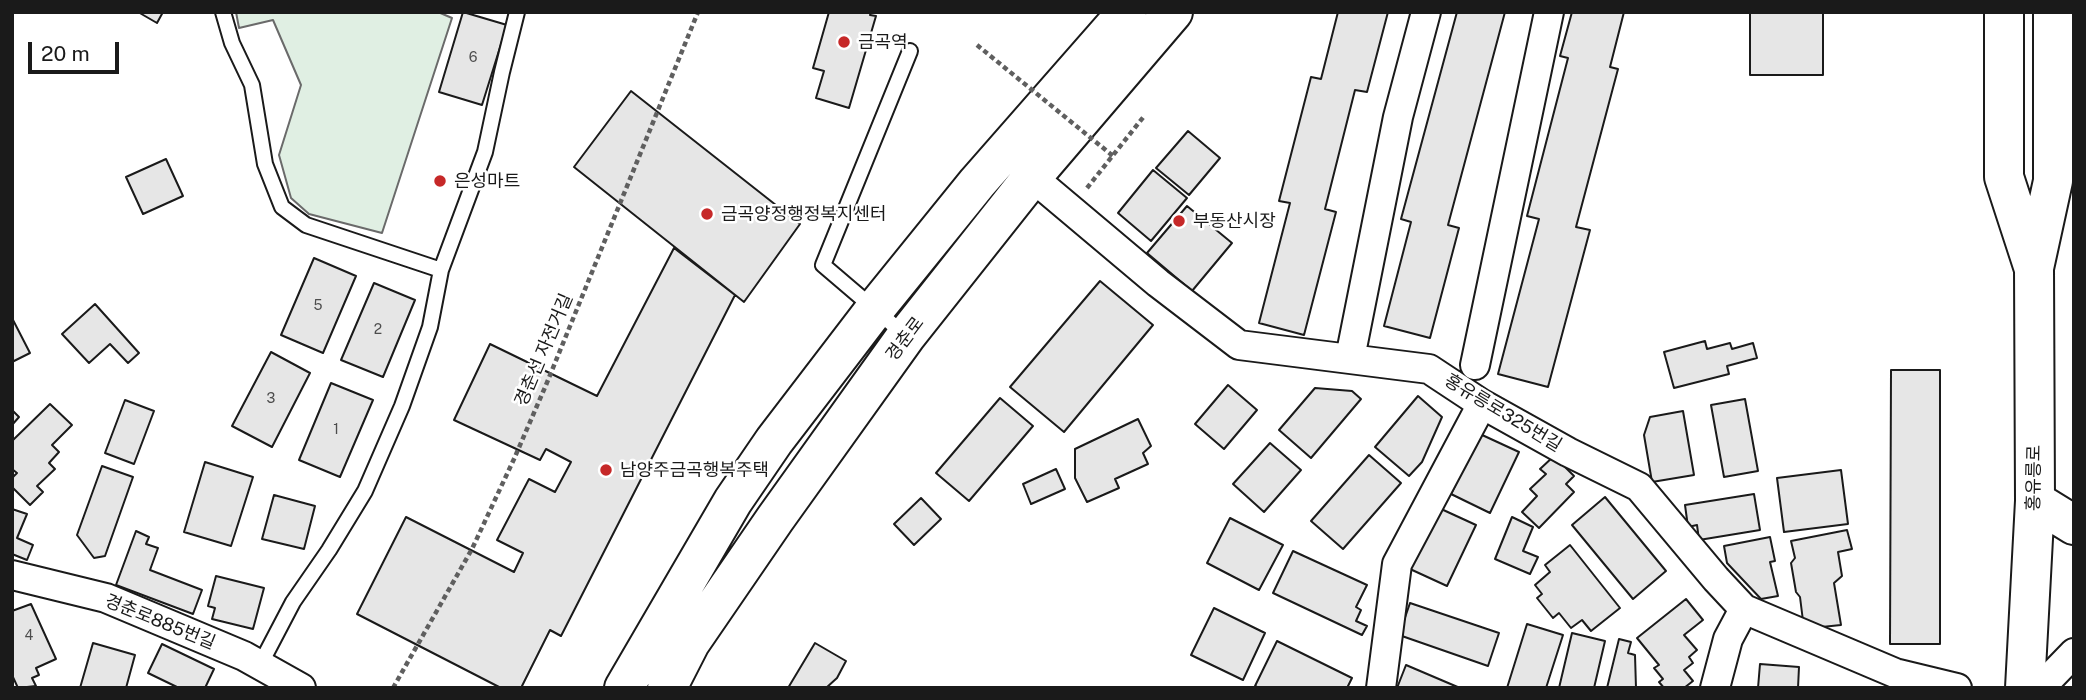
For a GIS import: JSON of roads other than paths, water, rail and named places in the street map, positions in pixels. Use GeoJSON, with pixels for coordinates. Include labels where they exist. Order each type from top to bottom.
{"type":"FeatureCollection","features":[{"type":"Feature","properties":{"kind":"street","name":"경춘로"},"geometry":{"type":"LineString","coordinates":[[667,688],[698,631],[906,336],[1032,177],[1173,12]]}},
{"type":"Feature","properties":{"kind":"street"},"geometry":{"type":"LineString","coordinates":[[1350,358],[1398,117],[1426,12]]}},
{"type":"Feature","properties":{"kind":"street"},"geometry":{"type":"LineString","coordinates":[[1475,365],[1549,12]]}},
{"type":"Feature","properties":{"kind":"street","name":"홍유릉로"},"geometry":{"type":"LineString","coordinates":[[2004,12],[2004,177],[2034,268]]}},
{"type":"Feature","properties":{"kind":"street","name":"홍유릉로"},"geometry":{"type":"LineString","coordinates":[[2025,688],[2035,501],[2034,268],[2053,181],[2053,12]]}},
{"type":"Feature","properties":{"kind":"street"},"geometry":{"type":"LineString","coordinates":[[624,688],[733,501],[774,441],[875,309],[977,183],[1115,21]]}},
{"type":"Feature","properties":{"kind":"street","name":"홍유릉로325번길"},"geometry":{"type":"LineString","coordinates":[[1032,177],[1158,284],[1239,345],[1429,369],[1482,404],[1568,452],[1639,487],[1744,609],[1895,673],[1957,688]]}},
{"type":"Feature","properties":{"kind":"street"},"geometry":{"type":"LineString","coordinates":[[1381,688],[1397,564],[1482,404]]}},
{"type":"Feature","properties":{"kind":"street"},"geometry":{"type":"LineString","coordinates":[[2035,501],[2074,525]]}},
{"type":"Feature","properties":{"kind":"street","name":"경춘로885번길"},"geometry":{"type":"LineString","coordinates":[[12,575],[106,598],[244,656],[301,688]]}},
{"type":"Feature","properties":{"kind":"street"},"geometry":{"type":"LineString","coordinates":[[1715,688],[1728,639],[1744,609]]}},
{"type":"Feature","properties":{"kind":"street"},"geometry":{"type":"LineString","coordinates":[[2040,688],[2074,653]]}},
{"type":"Feature","properties":{"kind":"lane"},"geometry":{"type":"LineString","coordinates":[[223,12],[232,43],[252,85],[265,164],[282,207],[306,225],[441,270]]}},
{"type":"Feature","properties":{"kind":"lane"},"geometry":{"type":"LineString","coordinates":[[260,665],[293,602],[365,491],[402,406],[430,327],[441,270],[485,152],[517,12]]}},
{"type":"Feature","properties":{"kind":"lane"},"geometry":{"type":"LineString","coordinates":[[906,336],[823,265],[910,51]]}},
{"type":"Feature","properties":{"kind":"place","name":"금곡역"},"geometry":{"type":"Point","coordinates":[844,42]}},
{"type":"Feature","properties":{"kind":"place","name":"은성마트"},"geometry":{"type":"Point","coordinates":[440,181]}},
{"type":"Feature","properties":{"kind":"place","name":"금곡양정행정복지센터"},"geometry":{"type":"Point","coordinates":[707,214]}},
{"type":"Feature","properties":{"kind":"place","name":"부동산시장"},"geometry":{"type":"Point","coordinates":[1179,221]}},
{"type":"Feature","properties":{"kind":"place","name":"남양주금곡행복주택"},"geometry":{"type":"Point","coordinates":[606,470]}}]}
